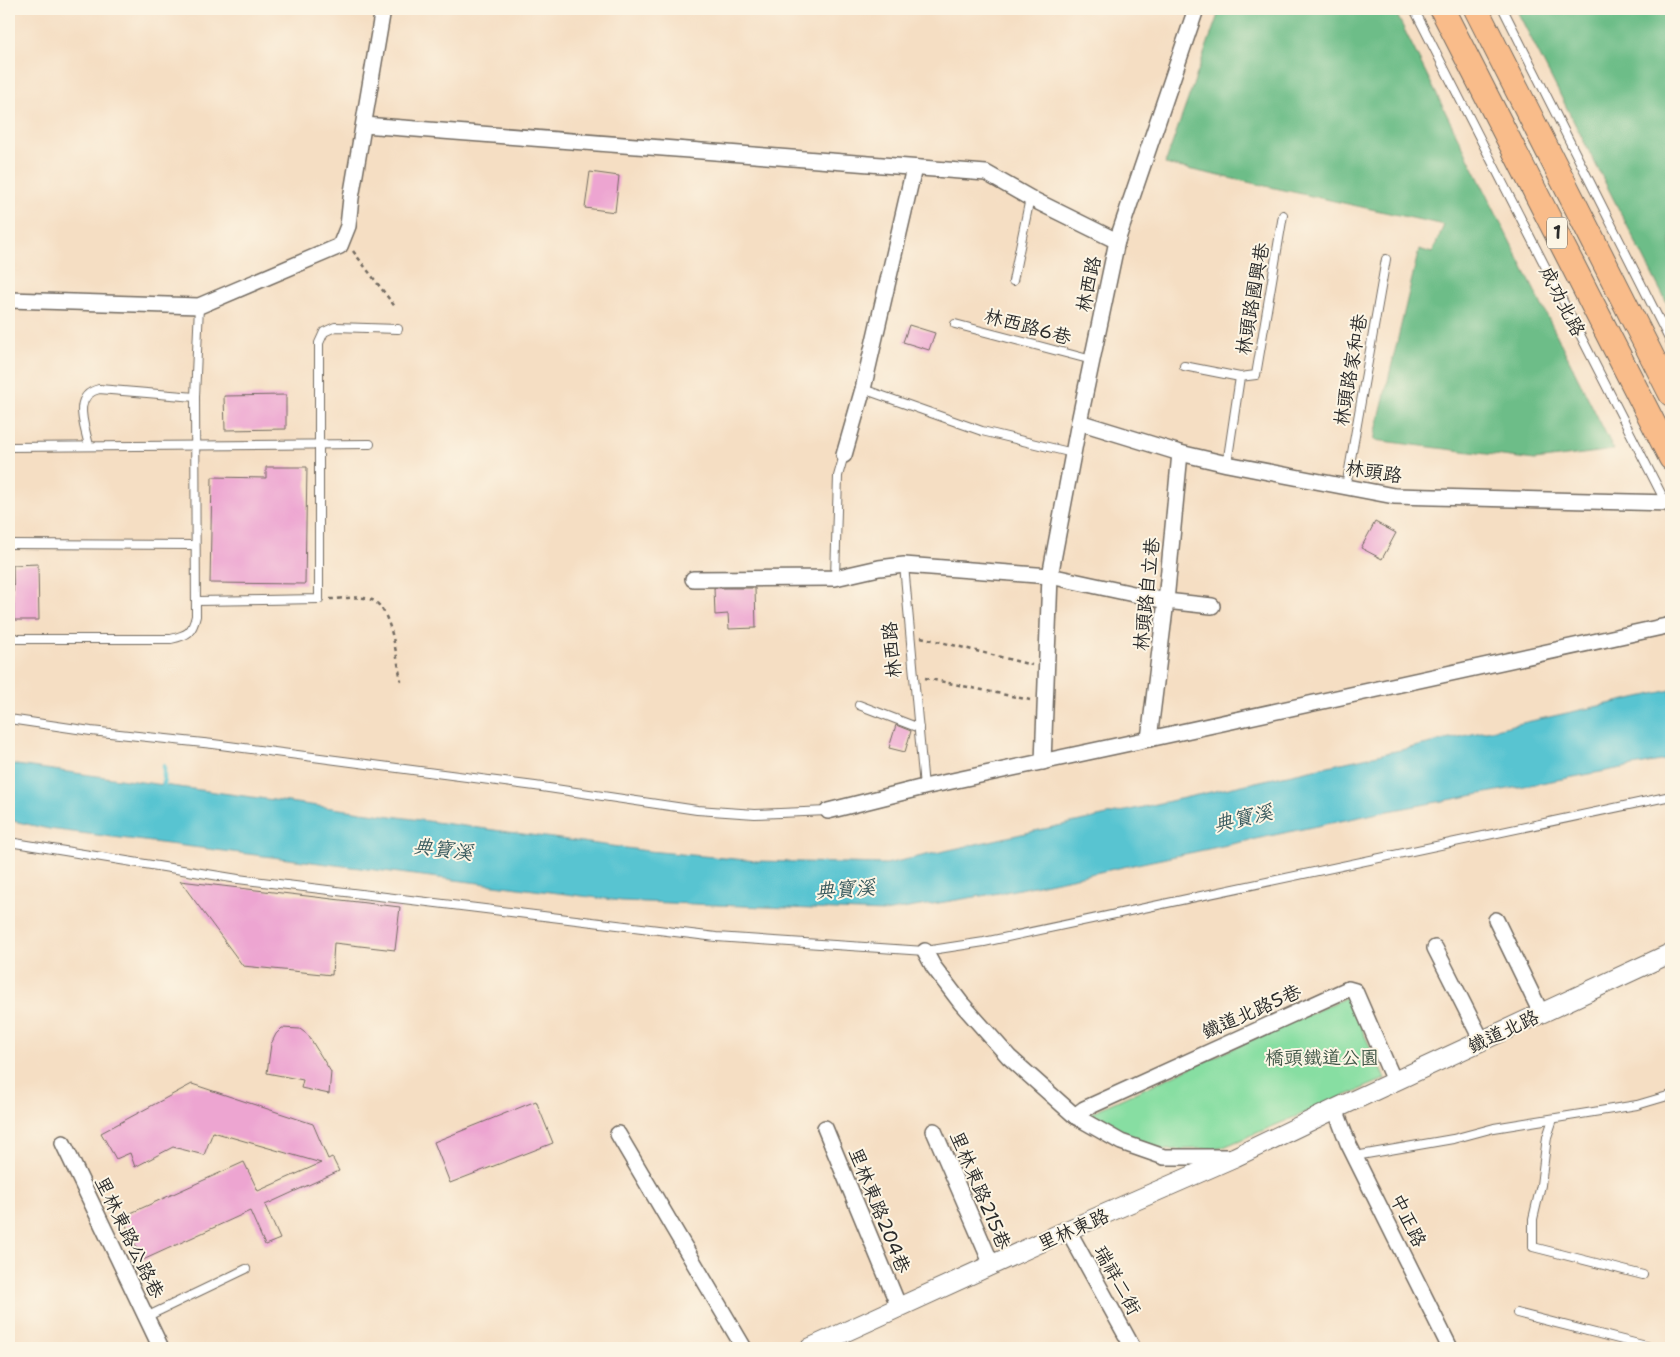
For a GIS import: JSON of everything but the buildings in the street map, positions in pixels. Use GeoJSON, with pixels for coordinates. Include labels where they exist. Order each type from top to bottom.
{"type":"FeatureCollection","features":[{"type":"Feature","properties":{"kind":"main road","name":"成功北路"},"geometry":{"type":"LineString","coordinates":[[1442,9],[1671,458]]}},
{"type":"Feature","properties":{"kind":"main road","name":"1"},"geometry":{"type":"LineString","coordinates":[[1476,9],[1671,394]]}},
{"type":"Feature","properties":{"kind":"street"},"geometry":{"type":"LineString","coordinates":[[9,300],[199,306],[340,246],[348,226],[383,9]]}},
{"type":"Feature","properties":{"kind":"street","name":"林西路"},"geometry":{"type":"LineString","coordinates":[[1043,762],[1050,576],[1079,422],[1117,241],[1196,9]]}},
{"type":"Feature","properties":{"kind":"street"},"geometry":{"type":"LineString","coordinates":[[364,125],[986,173],[1030,198],[1117,241]]}},
{"type":"Feature","properties":{"kind":"street"},"geometry":{"type":"LineString","coordinates":[[844,455],[863,389],[914,168]]}},
{"type":"Feature","properties":{"kind":"street","name":"林頭路"},"geometry":{"type":"LineString","coordinates":[[1079,422],[1180,453],[1226,464],[1394,496],[1669,506]]}},
{"type":"Feature","properties":{"kind":"street","name":"林頭路自立巷"},"geometry":{"type":"LineString","coordinates":[[1148,739],[1166,601],[1180,453]]}},
{"type":"Feature","properties":{"kind":"street"},"geometry":{"type":"LineString","coordinates":[[693,579],[835,578],[879,568],[904,566],[1050,576],[1166,601],[1212,606]]}},
{"type":"Feature","properties":{"kind":"street"},"geometry":{"type":"LineString","coordinates":[[828,811],[924,786],[1043,762],[1671,625]]}},
{"type":"Feature","properties":{"kind":"street"},"geometry":{"type":"LineString","coordinates":[[1496,920],[1541,1013]]}},
{"type":"Feature","properties":{"kind":"street"},"geometry":{"type":"LineString","coordinates":[[1435,948],[1482,1041]]}},
{"type":"Feature","properties":{"kind":"street"},"geometry":{"type":"LineString","coordinates":[[925,951],[933,966],[961,1003],[1009,1057],[1075,1116],[1121,1142],[1164,1157],[1235,1157]]}},
{"type":"Feature","properties":{"kind":"street","name":"鐵道北路"},"geometry":{"type":"LineString","coordinates":[[1335,1109],[1671,953]]}},
{"type":"Feature","properties":{"kind":"street","name":"鐵道北路5巷"},"geometry":{"type":"LineString","coordinates":[[1075,1116],[1084,1109],[1348,989],[1355,991],[1394,1081]]}},
{"type":"Feature","properties":{"kind":"street","name":"中正路"},"geometry":{"type":"LineString","coordinates":[[1335,1109],[1345,1137],[1450,1348]]}},
{"type":"Feature","properties":{"kind":"street","name":"里林東路"},"geometry":{"type":"LineString","coordinates":[[810,1348],[1068,1230],[1235,1157],[1335,1109]]}},
{"type":"Feature","properties":{"kind":"street","name":"里林東路204巷"},"geometry":{"type":"LineString","coordinates":[[825,1128],[899,1308]]}},
{"type":"Feature","properties":{"kind":"street","name":"里林東路215巷"},"geometry":{"type":"LineString","coordinates":[[934,1131],[992,1265]]}},
{"type":"Feature","properties":{"kind":"street"},"geometry":{"type":"LineString","coordinates":[[618,1134],[744,1348]]}},
{"type":"Feature","properties":{"kind":"street","name":"里林東路公路巷"},"geometry":{"type":"LineString","coordinates":[[63,1142],[161,1348]]}},
{"type":"Feature","properties":{"kind":"street","name":"瑞祥二街"},"geometry":{"type":"LineString","coordinates":[[1068,1230],[1133,1348]]}},
{"type":"Feature","properties":{"kind":"lane","name":"成功北路"},"geometry":{"type":"LineString","coordinates":[[1414,9],[1669,506]]}},
{"type":"Feature","properties":{"kind":"lane"},"geometry":{"type":"LineString","coordinates":[[1503,9],[1671,343]]}},
{"type":"Feature","properties":{"kind":"lane"},"geometry":{"type":"LineString","coordinates":[[1013,281],[1030,198]]}},
{"type":"Feature","properties":{"kind":"lane","name":"林頭路國興巷"},"geometry":{"type":"LineString","coordinates":[[1226,464],[1240,377],[1256,375],[1283,215]]}},
{"type":"Feature","properties":{"kind":"lane","name":"林頭路家和巷"},"geometry":{"type":"LineString","coordinates":[[1346,487],[1386,259]]}},
{"type":"Feature","properties":{"kind":"lane"},"geometry":{"type":"LineString","coordinates":[[9,635],[17,639],[171,639],[184,636],[193,628],[196,616],[195,397],[199,306]]}},
{"type":"Feature","properties":{"kind":"lane","name":"林西路6巷"},"geometry":{"type":"LineString","coordinates":[[955,324],[1092,360]]}},
{"type":"Feature","properties":{"kind":"lane"},"geometry":{"type":"LineString","coordinates":[[196,601],[319,599],[319,343],[324,332],[335,327],[398,329]]}},
{"type":"Feature","properties":{"kind":"lane"},"geometry":{"type":"LineString","coordinates":[[1184,366],[1240,377]]}},
{"type":"Feature","properties":{"kind":"lane"},"geometry":{"type":"LineString","coordinates":[[89,446],[80,409],[90,391],[99,389],[195,397]]}},
{"type":"Feature","properties":{"kind":"lane"},"geometry":{"type":"LineString","coordinates":[[863,389],[982,431],[1073,453]]}},
{"type":"Feature","properties":{"kind":"lane"},"geometry":{"type":"LineString","coordinates":[[9,447],[370,444]]}},
{"type":"Feature","properties":{"kind":"lane"},"geometry":{"type":"LineString","coordinates":[[835,578],[838,476],[844,455]]}},
{"type":"Feature","properties":{"kind":"lane"},"geometry":{"type":"LineString","coordinates":[[9,544],[195,545]]}},
{"type":"Feature","properties":{"kind":"lane","name":"林西路"},"geometry":{"type":"LineString","coordinates":[[904,566],[924,786]]}},
{"type":"Feature","properties":{"kind":"lane"},"geometry":{"type":"LineString","coordinates":[[859,705],[918,728]]}},
{"type":"Feature","properties":{"kind":"lane"},"geometry":{"type":"LineString","coordinates":[[9,719],[91,731],[212,744],[535,786],[697,810],[755,814],[828,811]]}},
{"type":"Feature","properties":{"kind":"lane"},"geometry":{"type":"LineString","coordinates":[[9,842],[238,878],[716,937],[925,951],[994,940],[1671,796]]}},
{"type":"Feature","properties":{"kind":"lane"},"geometry":{"type":"LineString","coordinates":[[1355,1156],[1452,1139],[1494,1128],[1637,1105],[1671,1095]]}},
{"type":"Feature","properties":{"kind":"lane"},"geometry":{"type":"LineString","coordinates":[[1553,1119],[1547,1137],[1541,1185],[1533,1219],[1533,1247],[1643,1275]]}},
{"type":"Feature","properties":{"kind":"lane"},"geometry":{"type":"LineString","coordinates":[[146,1317],[246,1269]]}},
{"type":"Feature","properties":{"kind":"lane"},"geometry":{"type":"LineString","coordinates":[[1517,1313],[1654,1348]]}},
{"type":"Feature","properties":{"kind":"path"},"geometry":{"type":"LineString","coordinates":[[343,238],[396,308]]}},
{"type":"Feature","properties":{"kind":"path"},"geometry":{"type":"LineString","coordinates":[[319,599],[364,598],[381,605],[387,616],[401,681]]}},
{"type":"Feature","properties":{"kind":"path"},"geometry":{"type":"LineString","coordinates":[[910,634],[1046,668]]}},
{"type":"Feature","properties":{"kind":"path"},"geometry":{"type":"LineString","coordinates":[[914,676],[1045,703]]}},
{"type":"Feature","properties":{"kind":"green space"},"geometry":{"type":"Polygon","coordinates":[[[1220,9],[1394,9],[1614,450],[1535,460],[1374,440],[1419,249],[1432,253],[1444,225],[1165,164],[1220,9]]]}},
{"type":"Feature","properties":{"kind":"green space"},"geometry":{"type":"Polygon","coordinates":[[[1516,9],[1671,9],[1671,311],[1516,9]]]}},
{"type":"Feature","properties":{"kind":"green space","name":"橋頭鐵道公園"},"geometry":{"type":"Polygon","coordinates":[[[1347,997],[1385,1079],[1221,1148],[1164,1150],[1130,1138],[1088,1114],[1347,997]]]}},
{"type":"Feature","properties":{"kind":"water","name":"典寶溪"},"geometry":{"type":"Polygon","coordinates":[[[1671,690],[1671,759],[1383,812],[1005,892],[884,912],[622,901],[49,829],[9,820],[9,764],[648,851],[757,861],[886,864],[1671,690]]]}},
{"type":"Feature","properties":{"kind":"waterway"},"geometry":{"type":"LineString","coordinates":[[164,766],[164,790]]}}]}
